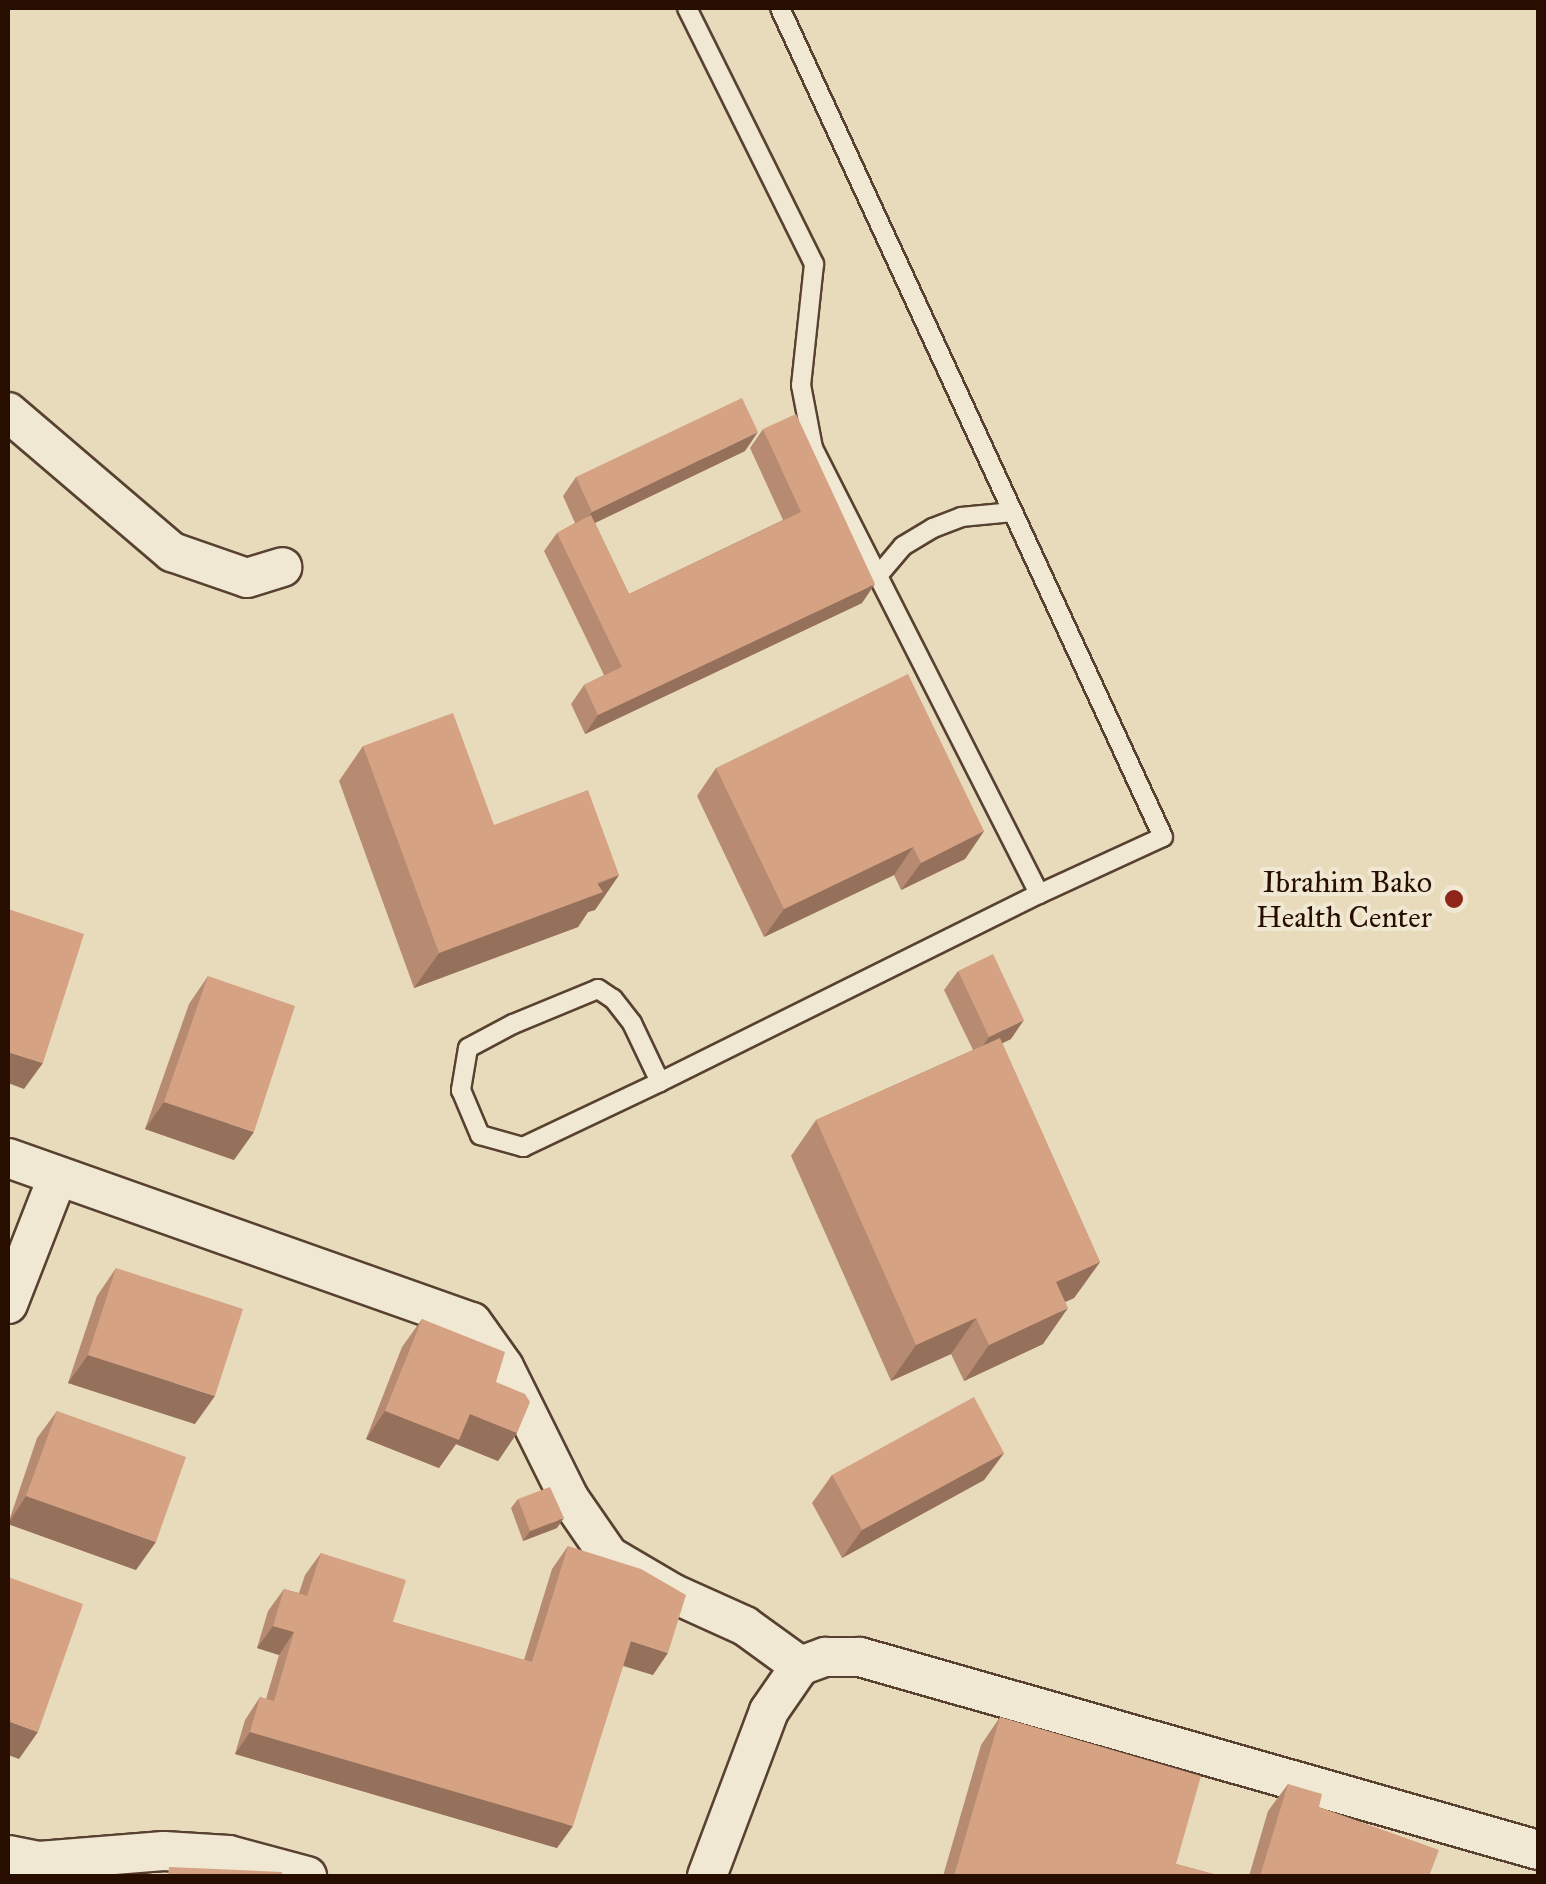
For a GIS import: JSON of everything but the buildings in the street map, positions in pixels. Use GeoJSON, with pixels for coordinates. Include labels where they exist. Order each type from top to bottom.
{"type":"FeatureCollection","features":[{"type":"Feature","properties":{"kind":"street"},"geometry":{"type":"LineString","coordinates":[[8,412],[172,552],[247,578],[282,567]]}},
{"type":"Feature","properties":{"kind":"street"},"geometry":{"type":"LineString","coordinates":[[8,1158],[472,1322],[504,1367],[569,1498],[609,1556],[672,1593],[745,1626],[800,1666]]}},
{"type":"Feature","properties":{"kind":"street"},"geometry":{"type":"LineString","coordinates":[[8,1304],[57,1178]]}},
{"type":"Feature","properties":{"kind":"street"},"geometry":{"type":"LineString","coordinates":[[707,1876],[769,1711],[800,1666],[824,1657],[860,1657],[1538,1850]]}},
{"type":"Feature","properties":{"kind":"street"},"geometry":{"type":"LineString","coordinates":[[8,1856],[39,1861],[164,1852],[229,1855],[307,1876]]}},
{"type":"Feature","properties":{"kind":"lane"},"geometry":{"type":"LineString","coordinates":[[687,8],[814,264],[800,385],[813,448],[1039,894]]}},
{"type":"Feature","properties":{"kind":"lane"},"geometry":{"type":"LineString","coordinates":[[660,1082],[632,1022],[613,999],[598,989],[513,1024],[468,1048],[462,1090],[480,1135],[523,1147],[660,1082],[1039,894],[1162,836],[780,8]]}},
{"type":"Feature","properties":{"kind":"lane"},"geometry":{"type":"LineString","coordinates":[[876,578],[904,546],[933,528],[961,518],[1014,512]]}},
{"type":"Feature","properties":{"kind":"place","name":"Ibrahim Bako Health Center"},"geometry":{"type":"Point","coordinates":[1454,899]}}]}
